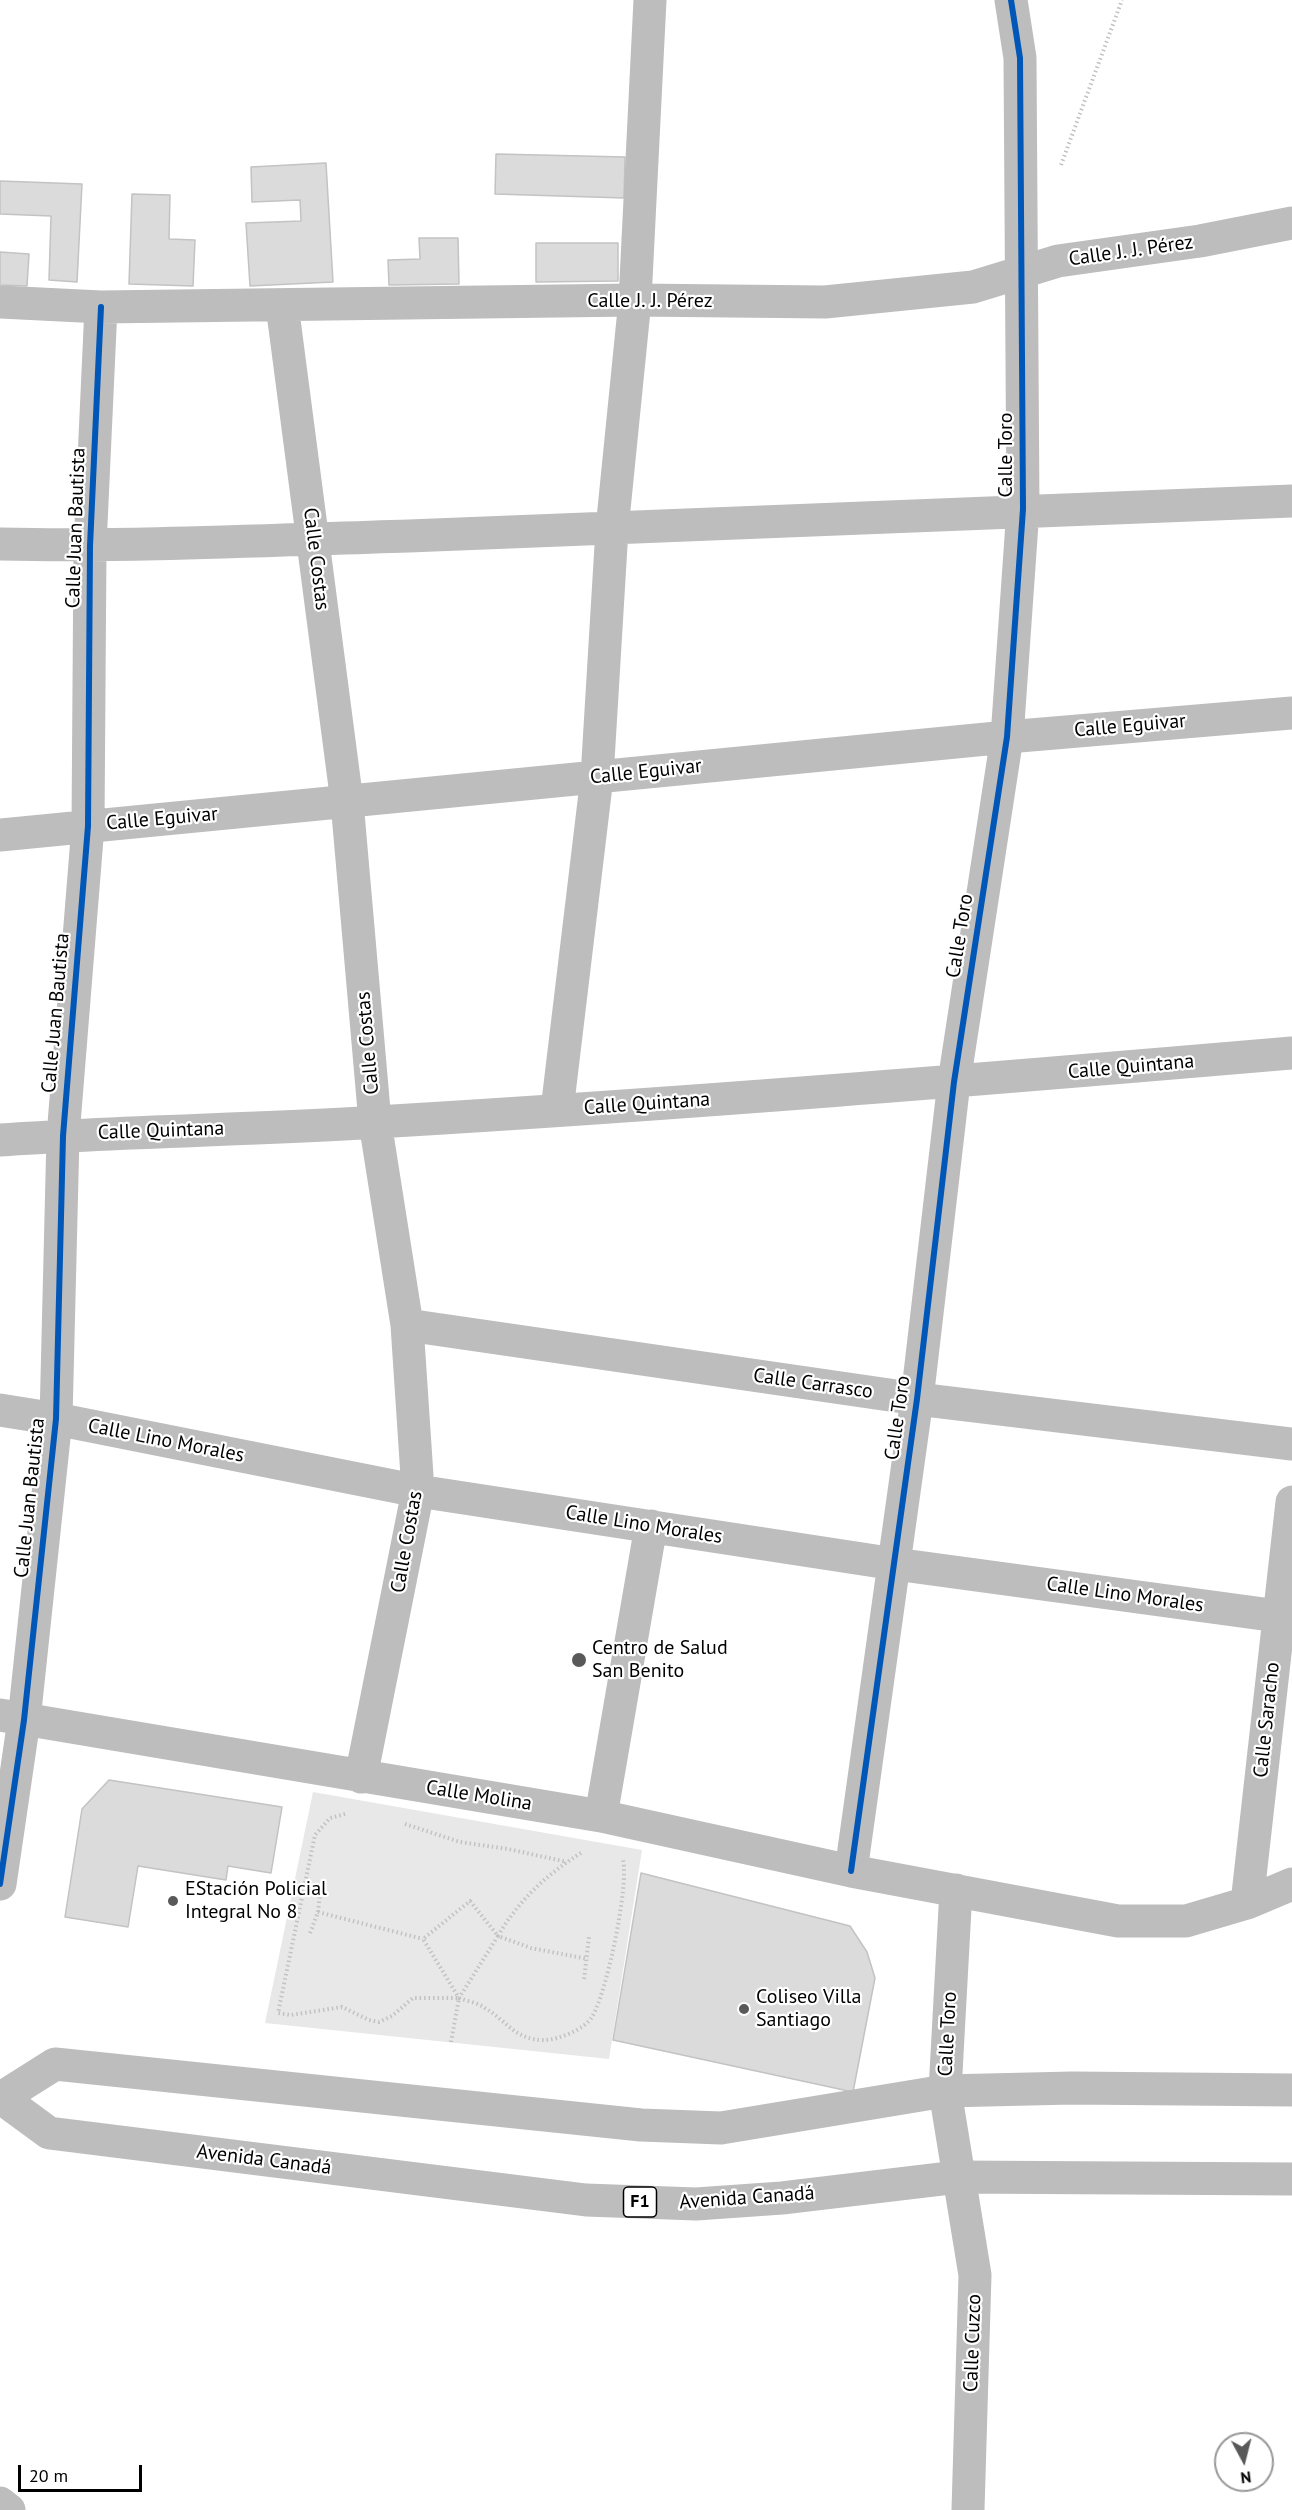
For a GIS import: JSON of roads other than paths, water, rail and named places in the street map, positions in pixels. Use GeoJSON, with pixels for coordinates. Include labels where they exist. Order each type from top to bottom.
{"type":"FeatureCollection","features":[{"type":"Feature","properties":{"kind":"main road"},"geometry":{"type":"LineString","coordinates":[[557,1110],[597,777],[612,529],[635,300],[650,0]]}},
{"type":"Feature","properties":{"kind":"main road","name":"Calle Toro"},"geometry":{"type":"LineString","coordinates":[[850,1871],[917,1400],[954,1082],[1007,736],[1023,509],[1020,58],[1011,0]]}},
{"type":"Feature","properties":{"kind":"main road","name":"Calle J. J. Pérez"},"geometry":{"type":"LineString","coordinates":[[0,302],[101,307],[635,300],[825,302],[973,287],[1058,261],[1290,226]]}},
{"type":"Feature","properties":{"kind":"main road","name":"Calle Costas"},"geometry":{"type":"LineString","coordinates":[[282,305],[347,802],[375,1122],[407,1326],[418,1491],[361,1777]]}},
{"type":"Feature","properties":{"kind":"main road","name":"Calle Juan Bautista"},"geometry":{"type":"LineString","coordinates":[[0,1884],[12,1718],[56,1419],[63,1136],[88,826],[90,546],[101,307]]}},
{"type":"Feature","properties":{"kind":"main road"},"geometry":{"type":"LineString","coordinates":[[0,544],[90,546],[314,539],[612,529],[1023,509],[1292,501]]}},
{"type":"Feature","properties":{"kind":"main road","name":"Calle Eguivar"},"geometry":{"type":"LineString","coordinates":[[0,835],[1007,736],[1292,713]]}},
{"type":"Feature","properties":{"kind":"main road","name":"Calle Quintana"},"geometry":{"type":"LineString","coordinates":[[0,1140],[375,1122],[557,1110],[954,1082],[1292,1053]]}},
{"type":"Feature","properties":{"kind":"main road","name":"Calle Carrasco"},"geometry":{"type":"LineString","coordinates":[[407,1326],[917,1400],[1292,1444]]}},
{"type":"Feature","properties":{"kind":"main road","name":"Calle Lino Morales"},"geometry":{"type":"LineString","coordinates":[[0,1410],[56,1419],[418,1491],[895,1564],[1285,1617]]}},
{"type":"Feature","properties":{"kind":"main road","name":"Calle Saracho"},"geometry":{"type":"LineString","coordinates":[[1247,1903],[1285,1617],[1292,1502]]}},
{"type":"Feature","properties":{"kind":"main road"},"geometry":{"type":"LineString","coordinates":[[601,1816],[651,1526]]}},
{"type":"Feature","properties":{"kind":"main road","name":"Calle Molina"},"geometry":{"type":"LineString","coordinates":[[12,1718],[601,1816],[850,1871],[1118,1921],[1186,1922],[1247,1903],[1292,1884]]}},
{"type":"Feature","properties":{"kind":"main road","name":"Calle Toro"},"geometry":{"type":"LineString","coordinates":[[956,1890],[945,2091],[958,2177]]}},
{"type":"Feature","properties":{"kind":"main road","name":"Avenida Canadá"},"geometry":{"type":"LineString","coordinates":[[1292,2090],[1072,2088],[945,2091],[722,2128],[641,2125],[56,2064],[0,2100],[49,2133],[586,2200],[696,2204],[782,2198],[958,2177],[1292,2179]]}},
{"type":"Feature","properties":{"kind":"main road","name":"Calle Cuzco"},"geometry":{"type":"LineString","coordinates":[[958,2177],[975,2275],[968,2510]]}},
{"type":"Feature","properties":{"kind":"main road"},"geometry":{"type":"LineString","coordinates":[[0,2503],[9,2510]]}},
{"type":"Feature","properties":{"kind":"place","name":"Centro de Salud San Benito"},"geometry":{"type":"Point","coordinates":[579,1660]}},
{"type":"Feature","properties":{"kind":"place","name":"EStación Policial Integral No 8"},"geometry":{"type":"Point","coordinates":[173,1901]}},
{"type":"Feature","properties":{"kind":"place","name":"Coliseo Villa Santiago"},"geometry":{"type":"Point","coordinates":[744,2009]}}]}
